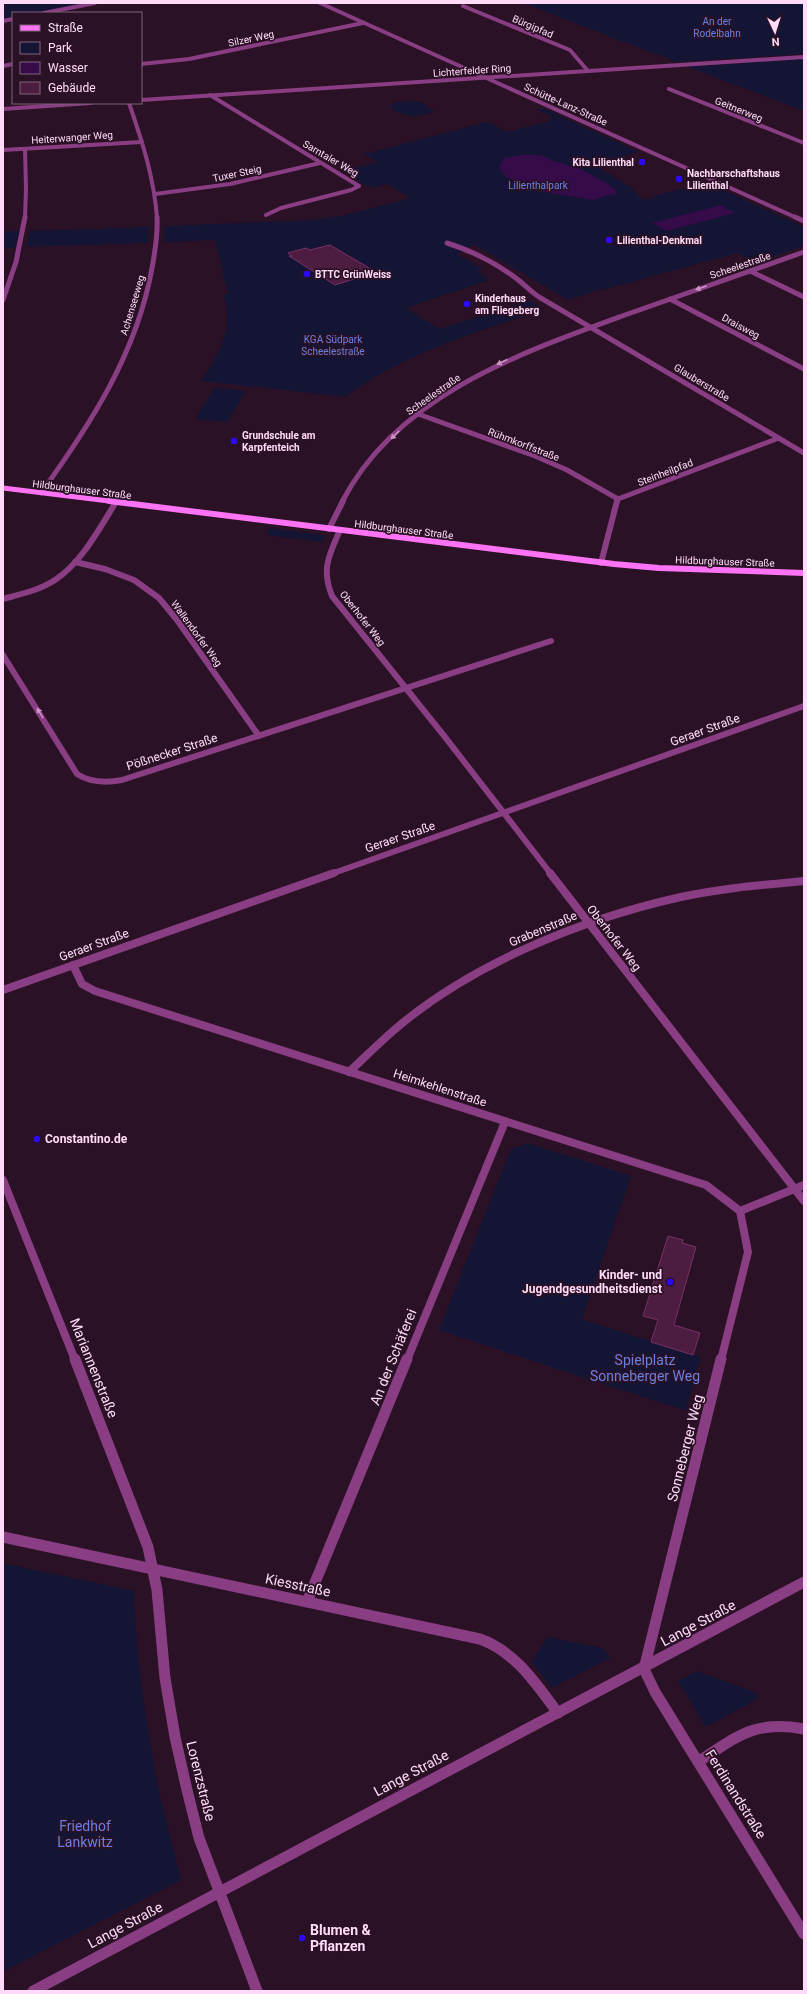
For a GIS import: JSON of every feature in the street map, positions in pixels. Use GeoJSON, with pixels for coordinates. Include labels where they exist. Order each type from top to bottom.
{"type":"FeatureCollection","features":[{"type":"Feature","properties":{"kind":"main road","name":"Hildburghauser Straße"},"geometry":{"type":"LineString","coordinates":[[3,488],[601,563],[659,568],[804,573]]}},
{"type":"Feature","properties":{"kind":"street"},"geometry":{"type":"LineString","coordinates":[[49,12],[95,3]]}},
{"type":"Feature","properties":{"kind":"street","name":"Schütte-Lanz-Straße"},"geometry":{"type":"LineString","coordinates":[[320,3],[804,221]]}},
{"type":"Feature","properties":{"kind":"street","name":"Bürgipfad"},"geometry":{"type":"LineString","coordinates":[[463,6],[570,50],[588,71]]}},
{"type":"Feature","properties":{"kind":"street"},"geometry":{"type":"LineString","coordinates":[[65,9],[70,12]]}},
{"type":"Feature","properties":{"kind":"street","name":"Silzer Weg"},"geometry":{"type":"LineString","coordinates":[[142,64],[189,59],[363,23]]}},
{"type":"Feature","properties":{"kind":"street","name":"Lichterfelder Ring"},"geometry":{"type":"LineString","coordinates":[[142,100],[804,57]]}},
{"type":"Feature","properties":{"kind":"street","name":"Geitnerweg"},"geometry":{"type":"LineString","coordinates":[[669,89],[804,143]]}},
{"type":"Feature","properties":{"kind":"street","name":"Sarntaler Weg"},"geometry":{"type":"LineString","coordinates":[[210,95],[359,186],[351,190],[274,210],[266,215]]}},
{"type":"Feature","properties":{"kind":"street"},"geometry":{"type":"LineString","coordinates":[[3,108],[73,104]]}},
{"type":"Feature","properties":{"kind":"street","name":"Achenseeweg"},"geometry":{"type":"LineString","coordinates":[[41,493],[91,420],[119,369],[133,335],[147,293],[158,230],[155,194],[150,168],[129,104]]}},
{"type":"Feature","properties":{"kind":"street","name":"Heiterwanger Weg"},"geometry":{"type":"LineString","coordinates":[[3,150],[142,142]]}},
{"type":"Feature","properties":{"kind":"street"},"geometry":{"type":"LineString","coordinates":[[3,300],[14,271],[22,241],[28,192],[25,149]]}},
{"type":"Feature","properties":{"kind":"street","name":"Tuxer Steig"},"geometry":{"type":"LineString","coordinates":[[155,194],[230,184],[320,163]]}},
{"type":"Feature","properties":{"kind":"street"},"geometry":{"type":"LineString","coordinates":[[447,243],[463,248],[518,279],[526,289],[590,327]]}},
{"type":"Feature","properties":{"kind":"street","name":"Scheelestraße"},"geometry":{"type":"LineString","coordinates":[[329,529],[350,488],[363,470],[397,433],[418,414],[451,390],[490,367],[535,346],[804,252]]}},
{"type":"Feature","properties":{"kind":"street"},"geometry":{"type":"LineString","coordinates":[[750,271],[804,298]]}},
{"type":"Feature","properties":{"kind":"street","name":"Draisweg"},"geometry":{"type":"LineString","coordinates":[[670,299],[804,369]]}},
{"type":"Feature","properties":{"kind":"street","name":"Glauberstraße"},"geometry":{"type":"LineString","coordinates":[[590,327],[804,453]]}},
{"type":"Feature","properties":{"kind":"street","name":"Rühmkorffstraße"},"geometry":{"type":"LineString","coordinates":[[418,414],[535,456],[567,470],[618,499]]}},
{"type":"Feature","properties":{"kind":"street","name":"Steinheilpfad"},"geometry":{"type":"LineString","coordinates":[[618,499],[779,438]]}},
{"type":"Feature","properties":{"kind":"street"},"geometry":{"type":"LineString","coordinates":[[601,563],[618,499]]}},
{"type":"Feature","properties":{"kind":"street"},"geometry":{"type":"LineString","coordinates":[[3,599],[46,586],[60,577],[75,562],[116,502]]}},
{"type":"Feature","properties":{"kind":"street","name":"Oberhofer Weg"},"geometry":{"type":"LineString","coordinates":[[340,530],[325,564],[325,577],[332,596],[407,689],[804,1201]]}},
{"type":"Feature","properties":{"kind":"street","name":"Wallendorfer Weg"},"geometry":{"type":"LineString","coordinates":[[75,562],[105,569],[134,580],[158,598],[177,620],[259,736]]}},
{"type":"Feature","properties":{"kind":"street"},"geometry":{"type":"LineString","coordinates":[[407,689],[551,641]]}},
{"type":"Feature","properties":{"kind":"street","name":"Pößnecker Straße"},"geometry":{"type":"LineString","coordinates":[[3,655],[70,764],[82,778],[94,782],[112,782],[407,689]]}},
{"type":"Feature","properties":{"kind":"street","name":"Geraer Straße"},"geometry":{"type":"LineString","coordinates":[[3,990],[73,964],[503,814],[804,706]]}},
{"type":"Feature","properties":{"kind":"street","name":"Grabenstraße"},"geometry":{"type":"LineString","coordinates":[[349,1072],[378,1042],[403,1021],[452,989],[513,954],[588,923],[664,900],[764,883],[804,881]]}},
{"type":"Feature","properties":{"kind":"street","name":"Heimkehlenstraße"},"geometry":{"type":"LineString","coordinates":[[73,964],[82,984],[95,991],[706,1186],[740,1211]]}},
{"type":"Feature","properties":{"kind":"street","name":"An der Schäferei"},"geometry":{"type":"LineString","coordinates":[[307,1602],[505,1122]]}},
{"type":"Feature","properties":{"kind":"street","name":"Mariannenstraße"},"geometry":{"type":"LineString","coordinates":[[3,1180],[105,1434],[148,1547],[154,1569]]}},
{"type":"Feature","properties":{"kind":"street"},"geometry":{"type":"LineString","coordinates":[[740,1211],[804,1185]]}},
{"type":"Feature","properties":{"kind":"street","name":"Sonneberger Weg"},"geometry":{"type":"LineString","coordinates":[[644,1668],[748,1252],[740,1211]]}},
{"type":"Feature","properties":{"kind":"street","name":"Kiesstraße"},"geometry":{"type":"LineString","coordinates":[[3,1538],[448,1631],[490,1643],[508,1654],[522,1666],[558,1714]]}},
{"type":"Feature","properties":{"kind":"street","name":"Lorenzstraße"},"geometry":{"type":"LineString","coordinates":[[154,1569],[165,1678],[175,1737],[199,1838],[220,1890],[257,1991]]}},
{"type":"Feature","properties":{"kind":"street","name":"Lange Straße"},"geometry":{"type":"LineString","coordinates":[[33,1991],[220,1890],[558,1714],[804,1582]]}},
{"type":"Feature","properties":{"kind":"street","name":"Ferdinandstraße"},"geometry":{"type":"LineString","coordinates":[[644,1668],[655,1692],[804,1934]]}},
{"type":"Feature","properties":{"kind":"street"},"geometry":{"type":"LineString","coordinates":[[698,1762],[749,1732],[767,1726],[788,1726],[804,1729]]}},
{"type":"Feature","properties":{"kind":"green space"},"geometry":{"type":"Polygon","coordinates":[[[13,3],[86,3],[42,12],[12,12],[12,18],[3,20],[3,5],[13,3]]]}},
{"type":"Feature","properties":{"kind":"green space","name":"An der Rodelbahn"},"geometry":{"type":"Polygon","coordinates":[[[523,3],[804,3],[804,54],[676,62],[523,3]]]}},
{"type":"Feature","properties":{"kind":"green space"},"geometry":{"type":"Polygon","coordinates":[[[804,59],[804,111],[688,67],[804,59]]]}},
{"type":"Feature","properties":{"kind":"green space"},"geometry":{"type":"Polygon","coordinates":[[[396,102],[421,102],[435,112],[413,117],[394,111],[391,106],[396,102]]]}},
{"type":"Feature","properties":{"kind":"green space"},"geometry":{"type":"Polygon","coordinates":[[[543,108],[639,152],[594,165],[631,187],[643,200],[657,196],[656,195],[708,183],[804,227],[804,246],[756,262],[737,253],[603,290],[601,289],[568,300],[473,244],[465,251],[457,254],[483,269],[477,271],[490,280],[406,308],[440,329],[529,300],[544,309],[416,356],[392,368],[346,397],[201,381],[214,360],[223,341],[227,320],[224,295],[228,294],[215,240],[164,242],[165,226],[313,220],[341,216],[411,198],[387,184],[370,188],[342,171],[378,162],[364,154],[487,122],[508,132],[553,120],[550,118],[553,117],[536,110],[543,108]]]}},
{"type":"Feature","properties":{"kind":"green space"},"geometry":{"type":"Polygon","coordinates":[[[149,227],[148,243],[27,247],[30,231],[149,227]]]}},
{"type":"Feature","properties":{"kind":"green space"},"geometry":{"type":"Polygon","coordinates":[[[19,231],[15,248],[3,248],[3,232],[19,231]]]}},
{"type":"Feature","properties":{"kind":"green space"},"geometry":{"type":"Polygon","coordinates":[[[215,387],[246,391],[227,422],[195,419],[215,387]]]}},
{"type":"Feature","properties":{"kind":"green space"},"geometry":{"type":"Polygon","coordinates":[[[269,528],[322,535],[324,537],[322,542],[266,535],[269,528]]]}},
{"type":"Feature","properties":{"kind":"green space","name":"Spielplatz Sonneberger Weg"},"geometry":{"type":"Polygon","coordinates":[[[528,1143],[631,1176],[582,1319],[701,1357],[686,1411],[439,1330],[511,1149],[528,1143]]]}},
{"type":"Feature","properties":{"kind":"green space","name":"Friedhof Lankwitz"},"geometry":{"type":"Polygon","coordinates":[[[3,1563],[134,1591],[139,1666],[150,1741],[159,1791],[181,1880],[3,1972],[3,1563]]]}},
{"type":"Feature","properties":{"kind":"green space"},"geometry":{"type":"Polygon","coordinates":[[[547,1637],[603,1648],[610,1658],[552,1688],[532,1662],[547,1637]]]}},
{"type":"Feature","properties":{"kind":"green space"},"geometry":{"type":"Polygon","coordinates":[[[697,1671],[757,1693],[758,1699],[706,1727],[678,1681],[697,1671]]]}},
{"type":"Feature","properties":{"kind":"water"},"geometry":{"type":"Polygon","coordinates":[[[522,155],[541,155],[551,160],[583,170],[608,184],[617,192],[614,196],[608,195],[594,200],[538,191],[506,177],[499,168],[504,158],[522,155]]]}},
{"type":"Feature","properties":{"kind":"water"},"geometry":{"type":"Polygon","coordinates":[[[721,205],[735,213],[666,231],[653,223],[721,205]]]}},
{"type":"Feature","properties":{"kind":"building"},"geometry":{"type":"Polygon","coordinates":[[[330,245],[376,272],[335,285],[289,256],[292,256],[288,253],[306,248],[310,250],[330,245]]]}},
{"type":"Feature","properties":{"kind":"building","name":"Kinder- und Jugendgesundheitsdienst"},"geometry":{"type":"Polygon","coordinates":[[[668,1236],[683,1240],[682,1243],[696,1247],[674,1325],[700,1333],[693,1355],[651,1342],[658,1320],[643,1316],[668,1236]]]}},
{"type":"Feature","properties":{"kind":"place","name":"Kita Lilienthal"},"geometry":{"type":"Point","coordinates":[642,162]}},
{"type":"Feature","properties":{"kind":"place","name":"Nachbarschaftshaus Lilienthal"},"geometry":{"type":"Point","coordinates":[679,179]}},
{"type":"Feature","properties":{"kind":"place","name":"Lilienthal-Denkmal"},"geometry":{"type":"Point","coordinates":[609,240]}},
{"type":"Feature","properties":{"kind":"place","name":"BTTC GrünWeiss"},"geometry":{"type":"Point","coordinates":[307,274]}},
{"type":"Feature","properties":{"kind":"place","name":"Kinderhaus am Fliegeberg"},"geometry":{"type":"Point","coordinates":[467,304]}},
{"type":"Feature","properties":{"kind":"place","name":"Grundschule am Karpfenteich"},"geometry":{"type":"Point","coordinates":[234,441]}},
{"type":"Feature","properties":{"kind":"place","name":"Constantino.de"},"geometry":{"type":"Point","coordinates":[37,1139]}},
{"type":"Feature","properties":{"kind":"place","name":"Kinder- und Jugendgesundheitsdienst"},"geometry":{"type":"Point","coordinates":[670,1282]}},
{"type":"Feature","properties":{"kind":"place","name":"Blumen & Pflanzen"},"geometry":{"type":"Point","coordinates":[302,1938]}},
{"type":"Feature","properties":{"kind":"park label","name":"Lilienthalpark"},"geometry":{"type":"Point","coordinates":[538,185]}},
{"type":"Feature","properties":{"kind":"park label","name":"KGA Südpark Scheelestraße"},"geometry":{"type":"Point","coordinates":[333,344]}}]}
